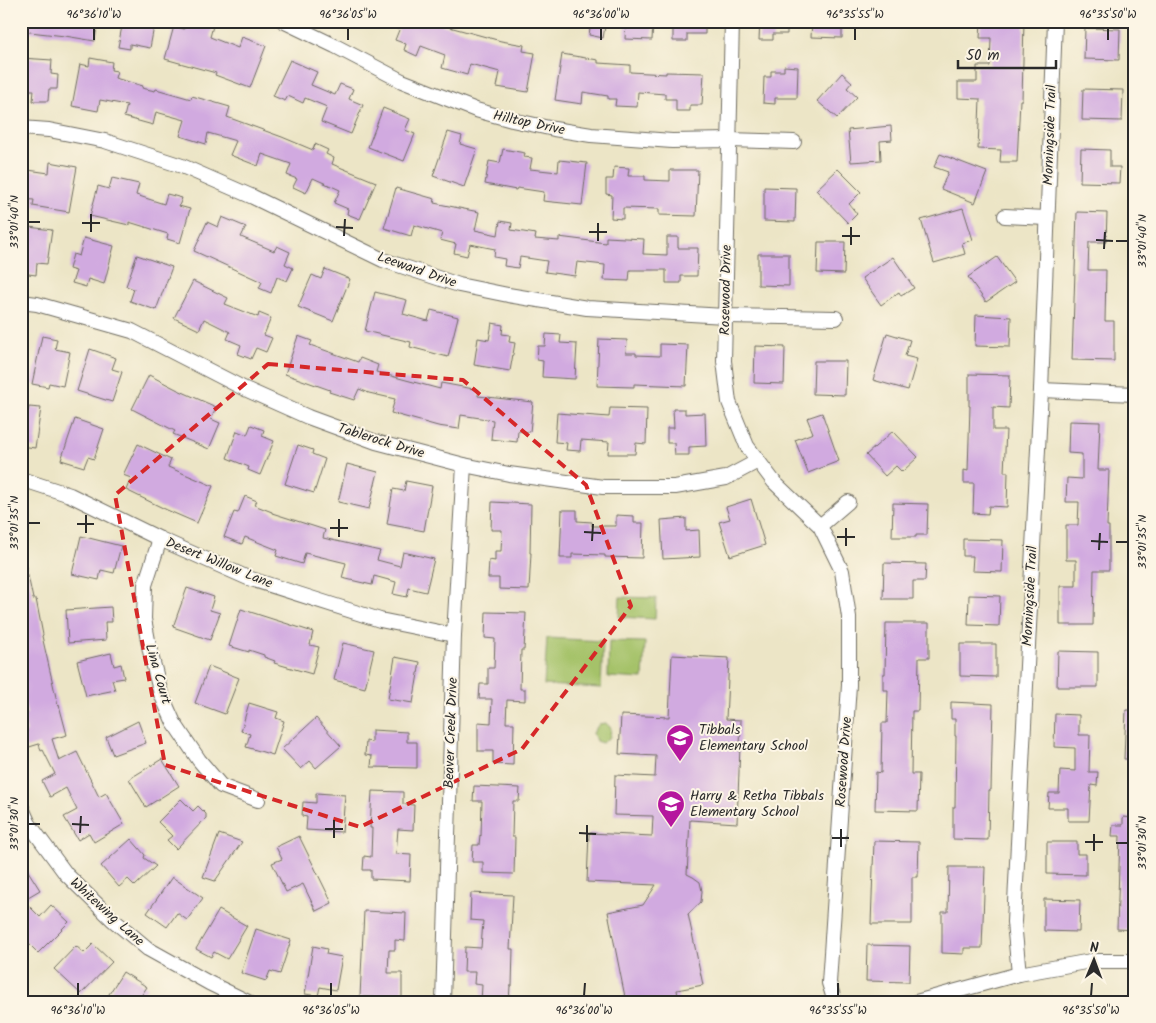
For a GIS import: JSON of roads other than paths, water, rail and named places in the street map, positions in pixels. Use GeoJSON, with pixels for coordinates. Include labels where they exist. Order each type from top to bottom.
{"type":"FeatureCollection","features":[{"type":"Feature","properties":{"kind":"street","name":"Hilltop Drive"},"geometry":{"type":"LineString","coordinates":[[284,21],[402,81],[476,110],[512,120],[591,135],[672,141],[794,142]]}},
{"type":"Feature","properties":{"kind":"street","name":"Rosewood Drive"},"geometry":{"type":"LineString","coordinates":[[732,21],[724,361],[729,402],[747,446],[758,461],[774,482],[820,526],[842,571],[849,617],[850,685],[829,983],[834,1002]]}},
{"type":"Feature","properties":{"kind":"street","name":"Morningside Trail"},"geometry":{"type":"LineString","coordinates":[[1019,974],[1014,922],[1041,390],[1055,21]]}},
{"type":"Feature","properties":{"kind":"street","name":"Leeward Drive"},"geometry":{"type":"LineString","coordinates":[[21,128],[49,130],[105,142],[182,166],[254,197],[383,260],[459,285],[587,308],[725,316],[836,318]]}},
{"type":"Feature","properties":{"kind":"street"},"geometry":{"type":"LineString","coordinates":[[1004,216],[1047,218]]}},
{"type":"Feature","properties":{"kind":"street","name":"Tablerock Drive"},"geometry":{"type":"LineString","coordinates":[[21,302],[37,304],[132,331],[243,388],[308,417],[376,442],[464,465],[509,474],[603,488],[675,487],[726,478],[758,461]]}},
{"type":"Feature","properties":{"kind":"street"},"geometry":{"type":"LineString","coordinates":[[1041,390],[1135,394]]}},
{"type":"Feature","properties":{"kind":"street","name":"Beaver Creek Drive"},"geometry":{"type":"LineString","coordinates":[[443,1002],[454,635],[464,465]]}},
{"type":"Feature","properties":{"kind":"street","name":"Desert Willow Lane"},"geometry":{"type":"LineString","coordinates":[[21,479],[70,495],[160,539],[248,578],[380,620],[454,635]]}},
{"type":"Feature","properties":{"kind":"street"},"geometry":{"type":"LineString","coordinates":[[820,526],[848,502]]}},
{"type":"Feature","properties":{"kind":"street","name":"Lina Court"},"geometry":{"type":"LineString","coordinates":[[160,539],[144,585],[144,620],[161,694],[174,723],[199,760],[221,786],[258,800]]}},
{"type":"Feature","properties":{"kind":"street","name":"Whitewing Lane"},"geometry":{"type":"LineString","coordinates":[[21,806],[29,824],[66,874],[112,919],[148,949],[208,984],[248,1002]]}},
{"type":"Feature","properties":{"kind":"street"},"geometry":{"type":"LineString","coordinates":[[916,1002],[1019,974],[1091,961],[1135,961]]}},
{"type":"Feature","properties":{"kind":"place","name":"Tibbals Elementary School"},"geometry":{"type":"Point","coordinates":[680,762]}},
{"type":"Feature","properties":{"kind":"place","name":"Harry & Retha Tibbals Elementary School"},"geometry":{"type":"Point","coordinates":[671,828]}}]}
